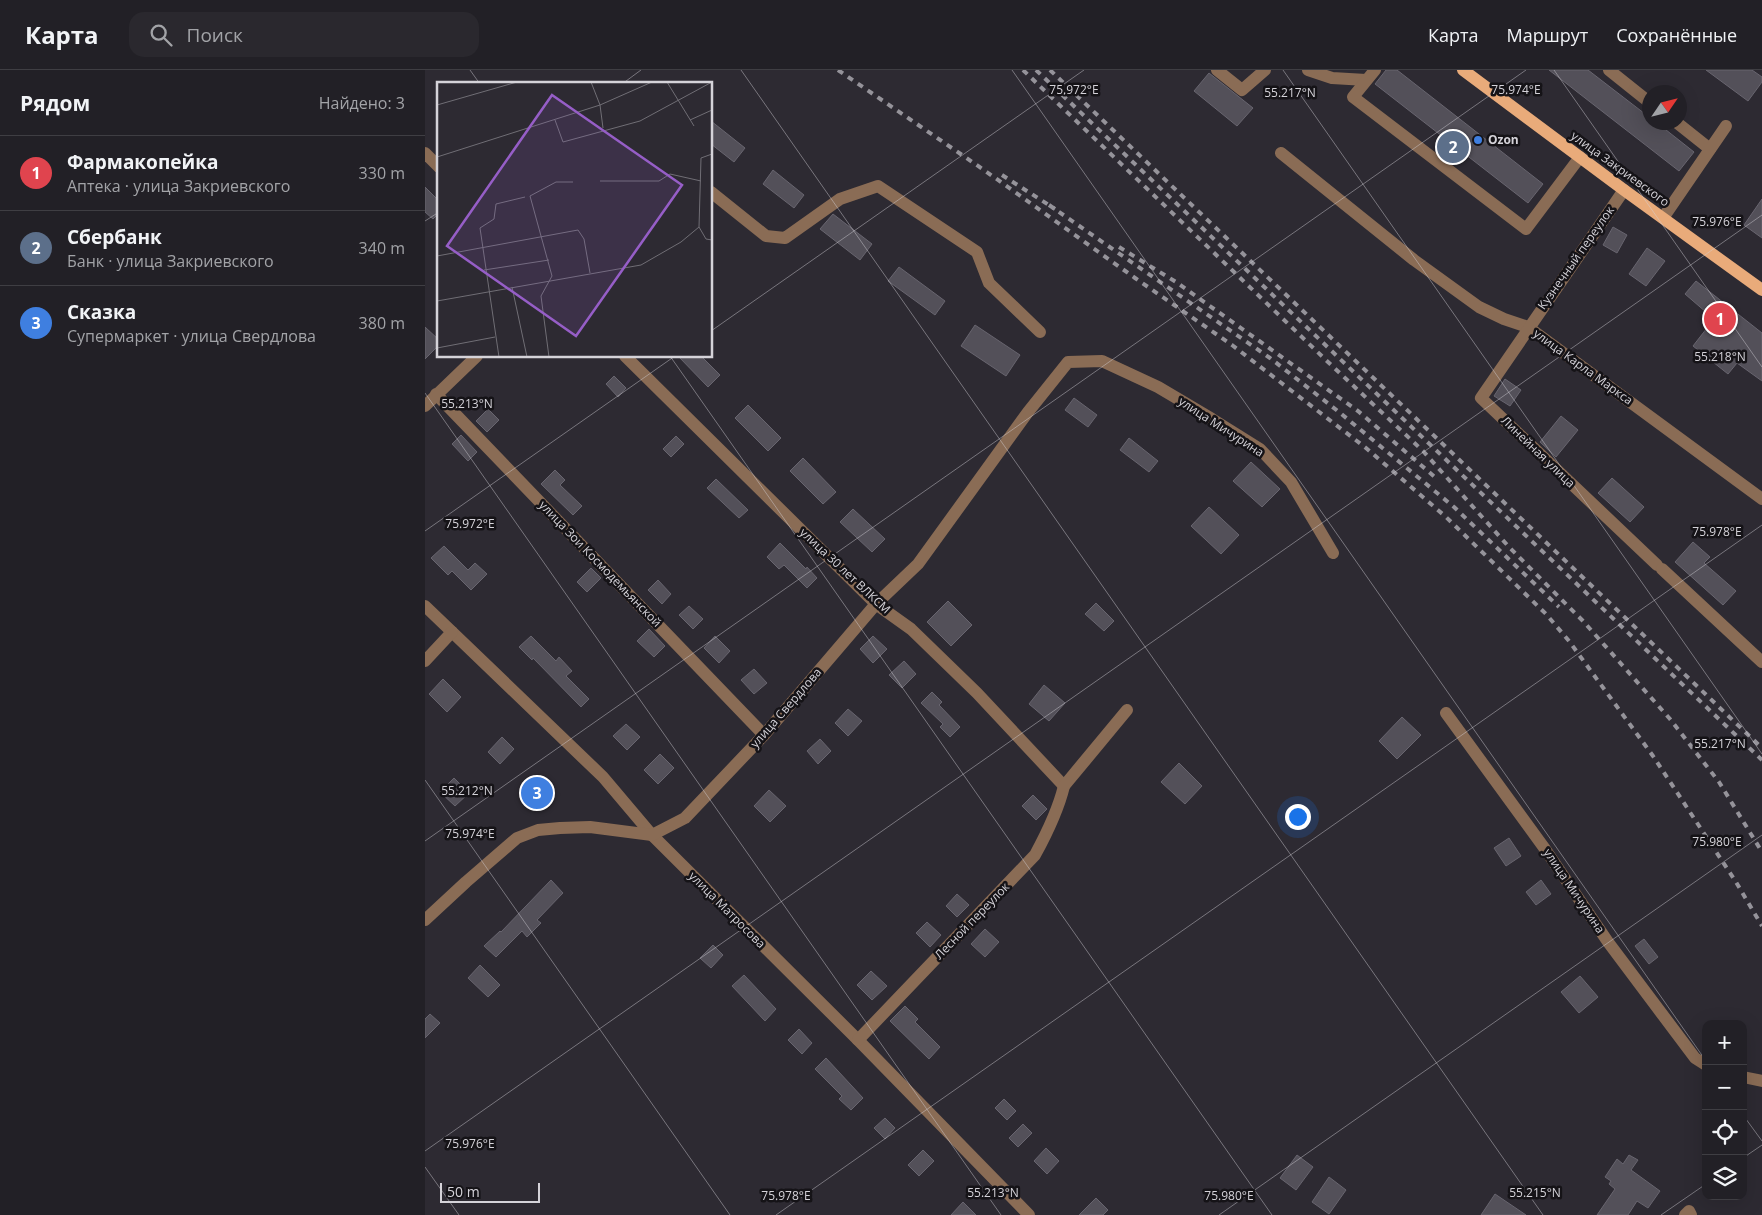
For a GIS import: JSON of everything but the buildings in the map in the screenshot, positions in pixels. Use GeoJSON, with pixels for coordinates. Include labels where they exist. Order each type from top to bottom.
{"type":"FeatureCollection","features":[{"type":"Feature","properties":{"kind":"main road","name":"улица Закриевского"},"geometry":{"type":"LineString","coordinates":[[1463,70],[1762,290]]}},
{"type":"Feature","properties":{"kind":"street"},"geometry":{"type":"LineString","coordinates":[[1217,70],[1242,90],[1265,70]]}},
{"type":"Feature","properties":{"kind":"street"},"geometry":{"type":"LineString","coordinates":[[1308,70],[1333,78],[1366,80]]}},
{"type":"Feature","properties":{"kind":"street"},"geometry":{"type":"LineString","coordinates":[[1375,70],[1353,97],[1526,229],[1580,157]]}},
{"type":"Feature","properties":{"kind":"street"},"geometry":{"type":"LineString","coordinates":[[1609,70],[1642,96]]}},
{"type":"Feature","properties":{"kind":"street"},"geometry":{"type":"LineString","coordinates":[[1663,218],[1726,126]]}},
{"type":"Feature","properties":{"kind":"street"},"geometry":{"type":"LineString","coordinates":[[1686,130],[1710,149]]}},
{"type":"Feature","properties":{"kind":"street"},"geometry":{"type":"LineString","coordinates":[[425,153],[437,165]]}},
{"type":"Feature","properties":{"kind":"street","name":"улица Карла Маркса"},"geometry":{"type":"LineString","coordinates":[[1281,153],[1413,260],[1479,306],[1504,319],[1528,327],[1762,499]]}},
{"type":"Feature","properties":{"kind":"street"},"geometry":{"type":"LineString","coordinates":[[713,194],[766,236],[785,238],[840,199],[878,186],[977,252],[989,283],[1040,332]]}},
{"type":"Feature","properties":{"kind":"street","name":"Кузнечный переулок"},"geometry":{"type":"LineString","coordinates":[[1528,327],[1624,190]]}},
{"type":"Feature","properties":{"kind":"street","name":"Линейная улица"},"geometry":{"type":"LineString","coordinates":[[1528,327],[1481,398],[1762,662]]}},
{"type":"Feature","properties":{"kind":"street"},"geometry":{"type":"LineString","coordinates":[[425,406],[475,358]]}},
{"type":"Feature","properties":{"kind":"street","name":"улица 30 лет ВЛКСМ"},"geometry":{"type":"LineString","coordinates":[[627,358],[876,604],[911,629],[977,693],[1064,786]]}},
{"type":"Feature","properties":{"kind":"street","name":"улица Мичурина"},"geometry":{"type":"LineString","coordinates":[[1068,362],[1102,361],[1158,387],[1260,449],[1291,482],[1333,553]]}},
{"type":"Feature","properties":{"kind":"street","name":"улица Свердлова"},"geometry":{"type":"LineString","coordinates":[[652,835],[685,818],[764,735],[876,604],[918,564],[1028,412],[1068,362]]}},
{"type":"Feature","properties":{"kind":"street","name":"улица Зои Космодемьянской"},"geometry":{"type":"LineString","coordinates":[[437,394],[764,735]]}},
{"type":"Feature","properties":{"kind":"street","name":"улица Матросова"},"geometry":{"type":"LineString","coordinates":[[425,606],[603,777],[652,835],[858,1040],[1029,1215]]}},
{"type":"Feature","properties":{"kind":"street"},"geometry":{"type":"LineString","coordinates":[[425,660],[451,632]]}},
{"type":"Feature","properties":{"kind":"street"},"geometry":{"type":"LineString","coordinates":[[1064,786],[1127,710]]}},
{"type":"Feature","properties":{"kind":"street","name":"улица Мичурина"},"geometry":{"type":"LineString","coordinates":[[1447,714],[1545,849],[1608,942],[1695,1058],[1702,1062]]}},
{"type":"Feature","properties":{"kind":"street","name":"Лесной переулок"},"geometry":{"type":"LineString","coordinates":[[858,1040],[1035,855],[1051,826],[1064,786]]}},
{"type":"Feature","properties":{"kind":"street"},"geometry":{"type":"LineString","coordinates":[[425,920],[498,853],[517,838],[538,830],[590,827],[652,835]]}},
{"type":"Feature","properties":{"kind":"street"},"geometry":{"type":"LineString","coordinates":[[1747,1078],[1762,1081]]}},
{"type":"Feature","properties":{"kind":"street"},"geometry":{"type":"LineString","coordinates":[[1685,1215],[1689,1210],[1691,1215]]}},
{"type":"Feature","properties":{"kind":"railway"},"geometry":{"type":"LineString","coordinates":[[838,70],[984,170],[1232,345],[1366,448],[1446,517],[1546,614],[1569,641],[1653,756],[1736,882],[1762,926]]}},
{"type":"Feature","properties":{"kind":"railway"},"geometry":{"type":"LineString","coordinates":[[1023,70],[1423,451],[1509,547],[1583,621],[1670,719],[1719,782],[1762,852]]}},
{"type":"Feature","properties":{"kind":"railway"},"geometry":{"type":"LineString","coordinates":[[1036,70],[1762,760]]}},
{"type":"Feature","properties":{"kind":"railway"},"geometry":{"type":"LineString","coordinates":[[1050,70],[1762,748]]}},
{"type":"Feature","properties":{"kind":"railway"},"geometry":{"type":"LineString","coordinates":[[1002,175],[1055,209]]}},
{"type":"Feature","properties":{"kind":"railway"},"geometry":{"type":"LineString","coordinates":[[1049,205],[1270,358],[1339,412],[1454,507],[1559,607]]}},
{"type":"Feature","properties":{"kind":"railway"},"geometry":{"type":"LineString","coordinates":[[1119,247],[1176,282],[1358,411],[1436,478]]}},
{"type":"Feature","properties":{"kind":"place","name":"Ozon"},"geometry":{"type":"Point","coordinates":[1478,140]}},
{"type":"Feature","properties":{"kind":"place","name":"Сбербанк"},"geometry":{"type":"Point","coordinates":[1453,147]}},
{"type":"Feature","properties":{"kind":"place","name":"Фармакопейка"},"geometry":{"type":"Point","coordinates":[1720,319]}},
{"type":"Feature","properties":{"kind":"place","name":"Сказка"},"geometry":{"type":"Point","coordinates":[537,793]}}]}
